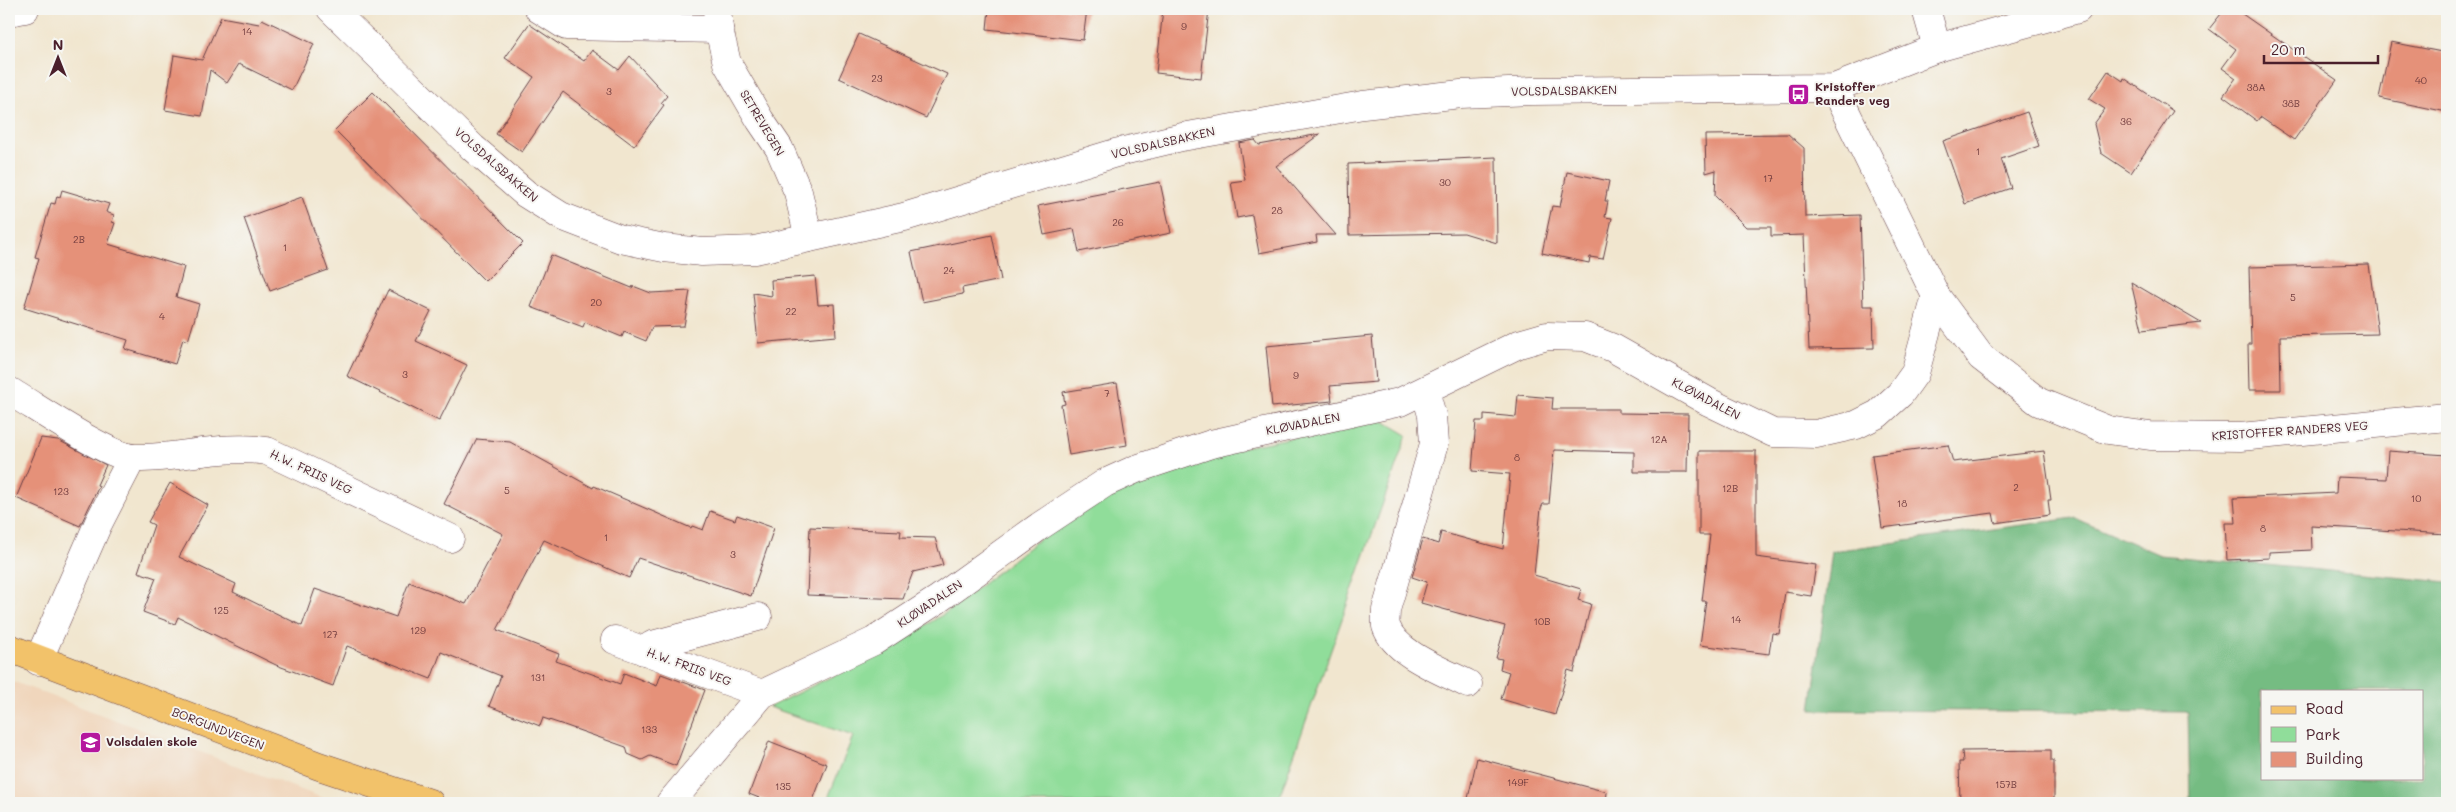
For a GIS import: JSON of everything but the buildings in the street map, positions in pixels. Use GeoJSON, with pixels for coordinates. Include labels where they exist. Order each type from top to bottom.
{"type":"FeatureCollection","features":[{"type":"Feature","properties":{"kind":"main road","name":"BORGUNDVEGEN"},"geometry":{"type":"LineString","coordinates":[[9,648],[38,661],[319,766],[430,803]]}},
{"type":"Feature","properties":{"kind":"street"},"geometry":{"type":"LineString","coordinates":[[9,12],[25,9]]}},
{"type":"Feature","properties":{"kind":"street","name":"VOLSDALSBAKKEN"},"geometry":{"type":"LineString","coordinates":[[331,9],[473,148],[526,194],[560,216],[621,239],[664,248],[702,252],[755,250],[904,217],[1036,176],[1182,137],[1363,105],[1461,94],[1532,90],[1834,88],[1937,48],[2078,9]]}},
{"type":"Feature","properties":{"kind":"street"},"geometry":{"type":"LineString","coordinates":[[539,9],[560,25],[566,26],[718,19]]}},
{"type":"Feature","properties":{"kind":"street"},"geometry":{"type":"LineString","coordinates":[[1926,9],[1937,48]]}},
{"type":"Feature","properties":{"kind":"street","name":"SETREVEGEN"},"geometry":{"type":"LineString","coordinates":[[718,19],[727,63],[760,120],[779,148],[798,192],[809,238]]}},
{"type":"Feature","properties":{"kind":"street","name":"KRISTOFFER RANDERS VEG"},"geometry":{"type":"LineString","coordinates":[[1834,88],[1936,296],[1981,357],[2039,402],[2108,430],[2150,436],[2240,437],[2447,417]]}},
{"type":"Feature","properties":{"kind":"street","name":"KLØVADALEN"},"geometry":{"type":"LineString","coordinates":[[670,803],[762,694],[874,641],[937,600],[1040,526],[1104,483],[1136,469],[1210,444],[1400,402],[1519,344],[1547,336],[1585,337],[1613,348],[1709,402],[1773,433],[1816,434],[1856,425],[1878,414],[1900,394],[1915,373],[1936,296]]}},
{"type":"Feature","properties":{"kind":"street","name":"H.W. FRIIS VEG"},"geometry":{"type":"LineString","coordinates":[[9,391],[68,427],[109,449],[132,458],[245,448],[267,451],[450,538]]}},
{"type":"Feature","properties":{"kind":"street"},"geometry":{"type":"LineString","coordinates":[[1425,391],[1432,415],[1434,444],[1386,610],[1386,625],[1394,640],[1401,647],[1424,662],[1468,684]]}},
{"type":"Feature","properties":{"kind":"street"},"geometry":{"type":"LineString","coordinates":[[38,661],[98,524],[132,458]]}},
{"type":"Feature","properties":{"kind":"street"},"geometry":{"type":"LineString","coordinates":[[644,650],[652,645],[758,617]]}},
{"type":"Feature","properties":{"kind":"street","name":"H.W. FRIIS VEG"},"geometry":{"type":"LineString","coordinates":[[615,640],[762,694]]}},
{"type":"Feature","properties":{"kind":"shaded area","name":"Volsdalen skole"},"geometry":{"type":"Polygon","coordinates":[[[9,680],[336,803],[9,803],[9,680]]]}},
{"type":"Feature","properties":{"kind":"green space"},"geometry":{"type":"Polygon","coordinates":[[[1382,420],[1407,435],[1277,803],[826,803],[853,736],[769,707],[884,651],[947,612],[1047,533],[1110,494],[1213,453],[1382,420]]]}},
{"type":"Feature","properties":{"kind":"green space"},"geometry":{"type":"Polygon","coordinates":[[[2074,518],[2160,555],[2447,582],[2447,803],[2190,803],[2188,712],[1811,710],[1832,551],[2074,518]]]}},
{"type":"Feature","properties":{"kind":"place","name":"Kristoffer Randers veg"},"geometry":{"type":"Point","coordinates":[1799,94]}},
{"type":"Feature","properties":{"kind":"place","name":"Volsdalen skole"},"geometry":{"type":"Point","coordinates":[90,742]}}]}
